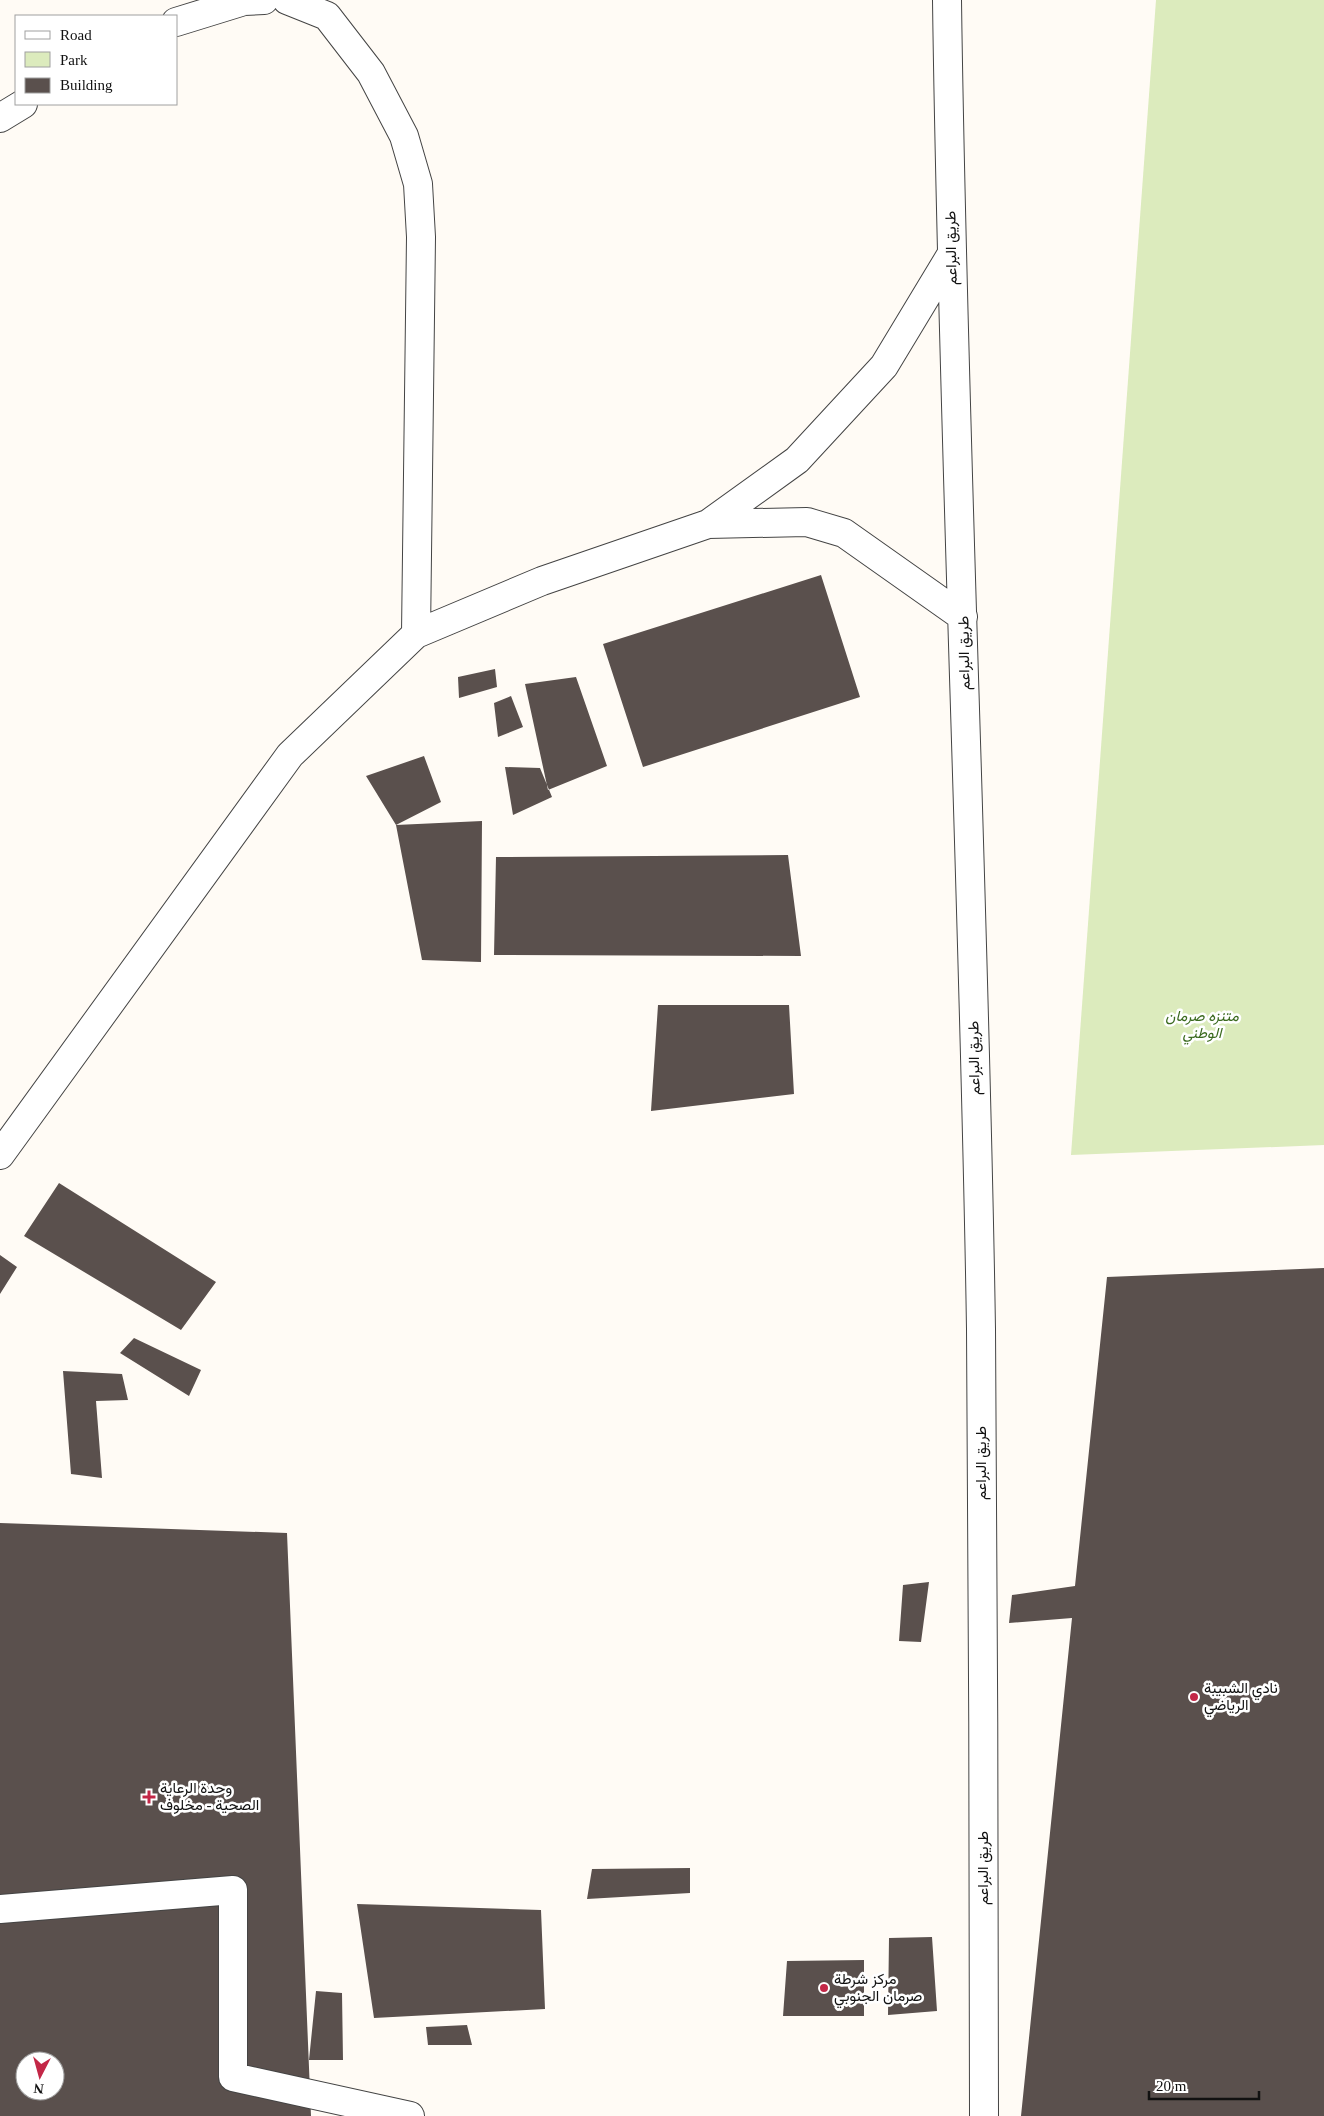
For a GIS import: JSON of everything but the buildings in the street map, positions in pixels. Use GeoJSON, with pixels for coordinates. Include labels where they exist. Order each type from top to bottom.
{"type":"FeatureCollection","features":[{"type":"Feature","properties":{"kind":"street"},"geometry":{"type":"LineString","coordinates":[[178,21],[244,1],[264,0]]}},
{"type":"Feature","properties":{"kind":"street"},"geometry":{"type":"LineString","coordinates":[[287,0],[327,16],[371,73],[404,136],[418,184],[421,237],[416,634]]}},
{"type":"Feature","properties":{"kind":"street","name":"طريق البراعم"},"geometry":{"type":"LineString","coordinates":[[948,0],[951,255],[963,617],[980,1329],[984,2116]]}},
{"type":"Feature","properties":{"kind":"street"},"geometry":{"type":"LineString","coordinates":[[0,118],[21,105]]}},
{"type":"Feature","properties":{"kind":"street"},"geometry":{"type":"LineString","coordinates":[[0,1155],[290,755],[416,634],[542,581],[708,524],[797,460],[884,366],[951,255]]}},
{"type":"Feature","properties":{"kind":"street"},"geometry":{"type":"LineString","coordinates":[[708,524],[807,522],[844,533],[963,617]]}},
{"type":"Feature","properties":{"kind":"street"},"geometry":{"type":"LineString","coordinates":[[0,1909],[233,1890],[233,2077],[410,2116]]}},
{"type":"Feature","properties":{"kind":"green space","name":"متنزه صرمان الوطني"},"geometry":{"type":"Polygon","coordinates":[[[1156,0],[1324,0],[1324,1145],[1071,1155],[1156,0]]]}},
{"type":"Feature","properties":{"kind":"place","name":"نادي الشبيبة الرياضي"},"geometry":{"type":"Point","coordinates":[1194,1697]}},
{"type":"Feature","properties":{"kind":"place","name":"وحدة الرعاية الصحية - مخلوف"},"geometry":{"type":"Point","coordinates":[149,1797]}},
{"type":"Feature","properties":{"kind":"place","name":"مركز شرطة صرمان الجنوبي"},"geometry":{"type":"Point","coordinates":[824,1988]}}]}
